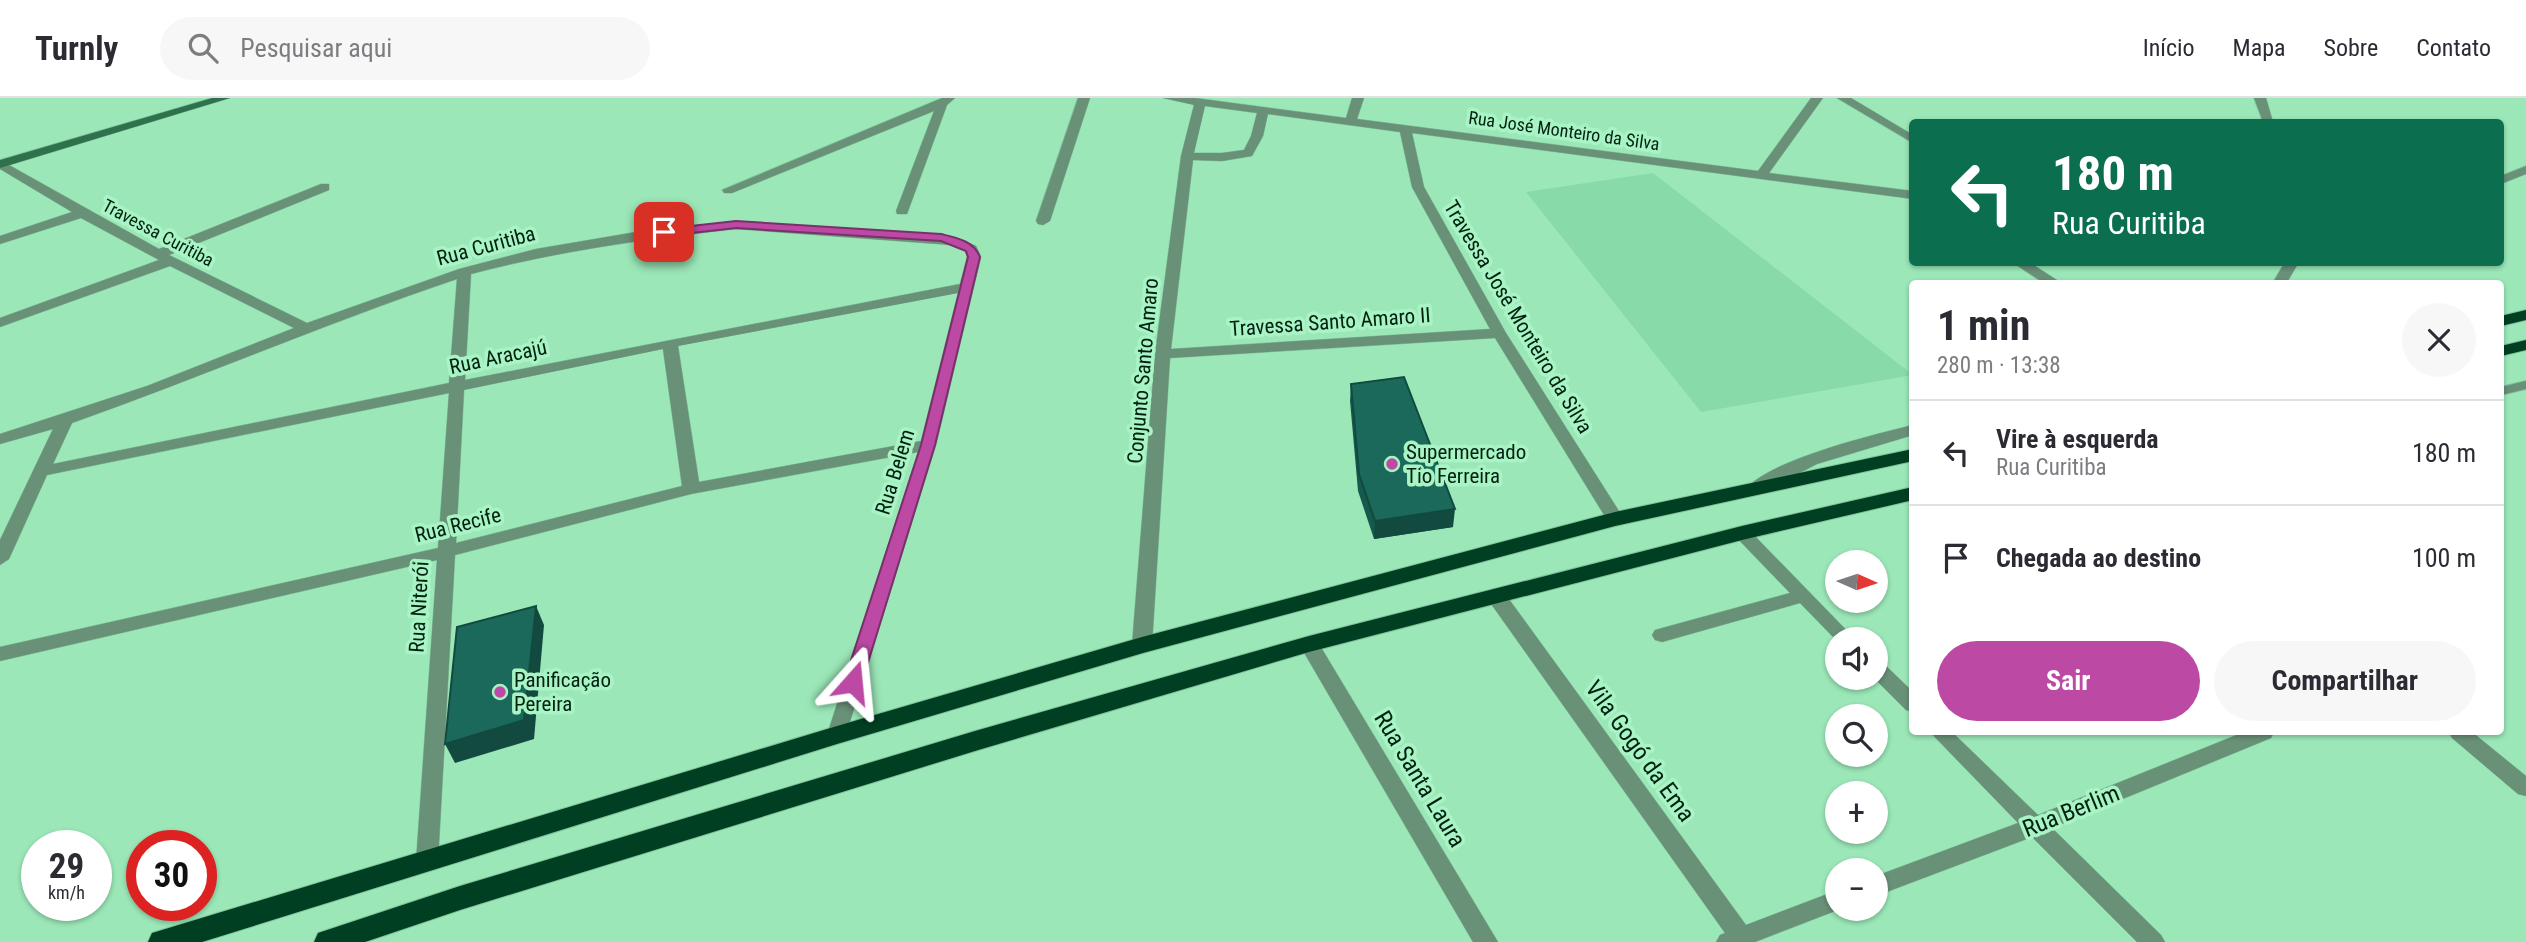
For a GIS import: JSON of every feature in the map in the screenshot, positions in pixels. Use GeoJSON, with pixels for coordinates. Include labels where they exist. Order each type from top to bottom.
{"type":"FeatureCollection","features":[{"type":"Feature","properties":{"kind":"highway"},"geometry":{"type":"LineString","coordinates":[[2504,320],[2526,315]]}},
{"type":"Feature","properties":{"kind":"highway"},"geometry":{"type":"LineString","coordinates":[[2504,350],[2526,345]]}},
{"type":"Feature","properties":{"kind":"highway"},"geometry":{"type":"LineString","coordinates":[[162,942],[836,735],[1142,645],[1615,519],[1909,456]]}},
{"type":"Feature","properties":{"kind":"highway"},"geometry":{"type":"LineString","coordinates":[[328,942],[471,895],[975,741],[1310,644],[1742,533],[1909,494]]}},
{"type":"Feature","properties":{"kind":"main road"},"geometry":{"type":"LineString","coordinates":[[0,164],[224,98]]}},
{"type":"Feature","properties":{"kind":"street"},"geometry":{"type":"LineString","coordinates":[[1043,221],[1084,98]]}},
{"type":"Feature","properties":{"kind":"street","name":"Rua José Monteiro da Silva"},"geometry":{"type":"LineString","coordinates":[[1169,98],[1199,102],[1252,103],[1263,110],[1909,194]]}},
{"type":"Feature","properties":{"kind":"street"},"geometry":{"type":"LineString","coordinates":[[1351,121],[1358,98]]}},
{"type":"Feature","properties":{"kind":"street"},"geometry":{"type":"LineString","coordinates":[[1761,175],[1817,98]]}},
{"type":"Feature","properties":{"kind":"street"},"geometry":{"type":"LineString","coordinates":[[1843,98],[1909,138]]}},
{"type":"Feature","properties":{"kind":"street"},"geometry":{"type":"LineString","coordinates":[[2260,98],[2267,119]]}},
{"type":"Feature","properties":{"kind":"street"},"geometry":{"type":"LineString","coordinates":[[727,190],[946,101]]}},
{"type":"Feature","properties":{"kind":"street"},"geometry":{"type":"LineString","coordinates":[[902,211],[946,101]]}},
{"type":"Feature","properties":{"kind":"street","name":"Conjunto Santo Amaro"},"geometry":{"type":"LineString","coordinates":[[1142,645],[1163,354],[1187,156],[1199,102]]}},
{"type":"Feature","properties":{"kind":"street"},"geometry":{"type":"LineString","coordinates":[[1187,156],[1222,157],[1248,153],[1253,148],[1263,110]]}},
{"type":"Feature","properties":{"kind":"street","name":"Travessa José Monteiro da Silva"},"geometry":{"type":"LineString","coordinates":[[1405,127],[1418,187],[1499,332],[1615,519]]}},
{"type":"Feature","properties":{"kind":"street","name":"Travessa Curitiba"},"geometry":{"type":"LineString","coordinates":[[0,164],[79,214],[303,327]]}},
{"type":"Feature","properties":{"kind":"street"},"geometry":{"type":"LineString","coordinates":[[2504,179],[2526,170]]}},
{"type":"Feature","properties":{"kind":"street"},"geometry":{"type":"LineString","coordinates":[[0,323],[162,258],[325,187]]}},
{"type":"Feature","properties":{"kind":"street"},"geometry":{"type":"LineString","coordinates":[[0,240],[79,214]]}},
{"type":"Feature","properties":{"kind":"street","name":"Rua Curitiba"},"geometry":{"type":"LineString","coordinates":[[0,439],[65,420],[214,366],[303,327],[464,272],[536,253],[636,236],[736,225],[941,238]]}},
{"type":"Feature","properties":{"kind":"street","name":"Rua Belem"},"geometry":{"type":"LineString","coordinates":[[836,735],[928,445],[974,257],[971,249],[941,238]]}},
{"type":"Feature","properties":{"kind":"street"},"geometry":{"type":"LineString","coordinates":[[2025,266],[2049,280]]}},
{"type":"Feature","properties":{"kind":"street","name":"Rua Niterói"},"geometry":{"type":"LineString","coordinates":[[427,862],[464,272]]}},
{"type":"Feature","properties":{"kind":"street","name":"Rua Aracajú"},"geometry":{"type":"LineString","coordinates":[[39,472],[670,343],[966,287]]}},
{"type":"Feature","properties":{"kind":"street","name":"Travessa Santo Amaro II"},"geometry":{"type":"LineString","coordinates":[[1163,354],[1499,332]]}},
{"type":"Feature","properties":{"kind":"street"},"geometry":{"type":"LineString","coordinates":[[670,343],[691,489]]}},
{"type":"Feature","properties":{"kind":"street"},"geometry":{"type":"LineString","coordinates":[[0,559],[65,420]]}},
{"type":"Feature","properties":{"kind":"street"},"geometry":{"type":"LineString","coordinates":[[1755,489],[1796,466],[1857,444],[1909,431]]}},
{"type":"Feature","properties":{"kind":"street","name":"Rua Recife"},"geometry":{"type":"LineString","coordinates":[[0,653],[445,552],[691,489],[928,445]]}},
{"type":"Feature","properties":{"kind":"street"},"geometry":{"type":"LineString","coordinates":[[1742,533],[1834,627]]}},
{"type":"Feature","properties":{"kind":"street","name":"Vila Gogó da Ema"},"geometry":{"type":"LineString","coordinates":[[1496,596],[1735,939]]}},
{"type":"Feature","properties":{"kind":"street"},"geometry":{"type":"LineString","coordinates":[[1662,635],[1803,596]]}},
{"type":"Feature","properties":{"kind":"street","name":"Rua Santa Laura"},"geometry":{"type":"LineString","coordinates":[[1310,644],[1486,942]]}},
{"type":"Feature","properties":{"kind":"street"},"geometry":{"type":"LineString","coordinates":[[1888,680],[1909,701]]}},
{"type":"Feature","properties":{"kind":"street"},"geometry":{"type":"LineString","coordinates":[[1943,735],[2153,942]]}},
{"type":"Feature","properties":{"kind":"street","name":"Rua Berlim"},"geometry":{"type":"LineString","coordinates":[[1888,881],[2035,826],[2257,735]]}},
{"type":"Feature","properties":{"kind":"street"},"geometry":{"type":"LineString","coordinates":[[2463,735],[2526,788]]}},
{"type":"Feature","properties":{"kind":"street"},"geometry":{"type":"LineString","coordinates":[[1735,939],[1825,905]]}},
{"type":"Feature","properties":{"kind":"lane"},"geometry":{"type":"LineString","coordinates":[[2504,390],[2526,385]]}},
{"type":"Feature","properties":{"kind":"shaded area"},"geometry":{"type":"Polygon","coordinates":[[[1653,173],[1909,372],[1909,376],[1701,412],[1526,192],[1653,173]]]}},
{"type":"Feature","properties":{"kind":"building","name":"Supermercado Tio Ferreira"},"geometry":{"type":"Polygon","coordinates":[[[1404,377],[1455,509],[1375,521],[1359,474],[1351,384],[1404,377]]]}},
{"type":"Feature","properties":{"kind":"building","name":"Panificação Pereira"},"geometry":{"type":"Polygon","coordinates":[[[536,606],[524,720],[445,744],[457,627],[536,606]]]}},
{"type":"Feature","properties":{"kind":"place","name":"Supermercado Tio Ferreira"},"geometry":{"type":"Point","coordinates":[1392,464]}},
{"type":"Feature","properties":{"kind":"place","name":"Panificação Pereira"},"geometry":{"type":"Point","coordinates":[500,692]}},
{"type":"Feature","properties":{"kind":"route"},"geometry":{"type":"LineString","coordinates":[[664,232],[766,225],[941,238],[971,249],[974,257],[928,445],[853,682]]}}]}
